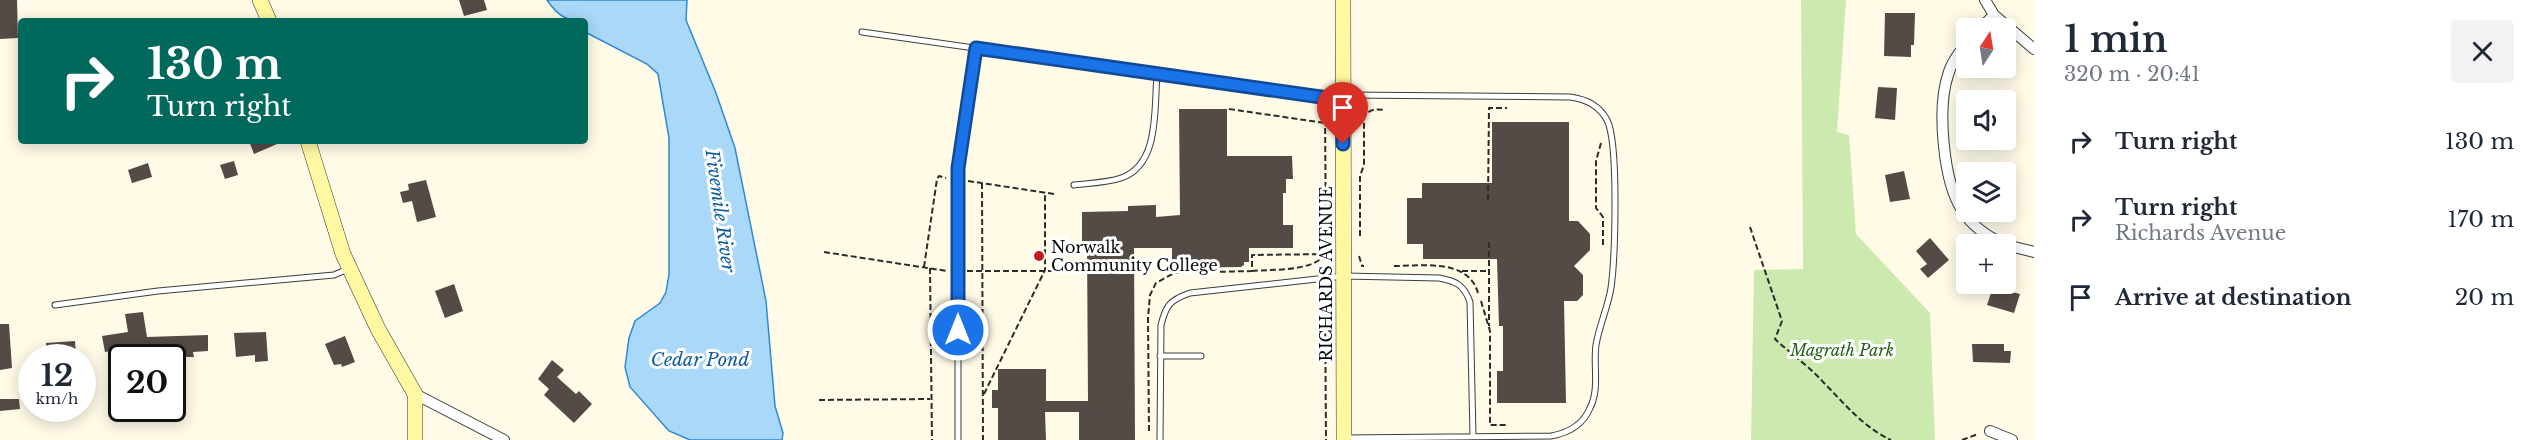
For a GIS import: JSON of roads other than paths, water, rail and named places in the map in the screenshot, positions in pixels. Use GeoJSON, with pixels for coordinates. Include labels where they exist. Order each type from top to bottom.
{"type":"FeatureCollection","features":[{"type":"Feature","properties":{"kind":"street"},"geometry":{"type":"LineString","coordinates":[[260,0],[268,18]]}},
{"type":"Feature","properties":{"kind":"street","name":"RICHARDS AVENUE"},"geometry":{"type":"LineString","coordinates":[[1343,0],[1344,439]]}},
{"type":"Feature","properties":{"kind":"street"},"geometry":{"type":"LineString","coordinates":[[1985,0],[1994,15],[2034,49]]}},
{"type":"Feature","properties":{"kind":"street"},"geometry":{"type":"LineString","coordinates":[[1991,18],[1994,15]]}},
{"type":"Feature","properties":{"kind":"street"},"geometry":{"type":"LineString","coordinates":[[1956,60],[1945,85],[1946,164],[1952,191],[1963,212],[1986,234]]}},
{"type":"Feature","properties":{"kind":"street"},"geometry":{"type":"LineString","coordinates":[[309,144],[343,254],[378,329],[415,394],[414,440]]}},
{"type":"Feature","properties":{"kind":"street"},"geometry":{"type":"LineString","coordinates":[[2016,248],[2034,252]]}},
{"type":"Feature","properties":{"kind":"street"},"geometry":{"type":"LineString","coordinates":[[415,394],[504,440]]}},
{"type":"Feature","properties":{"kind":"street"},"geometry":{"type":"LineString","coordinates":[[1990,430],[2012,440]]}},
{"type":"Feature","properties":{"kind":"lane"},"geometry":{"type":"LineString","coordinates":[[862,33],[1325,99],[1535,97],[1575,98],[1593,104],[1608,123],[1613,150],[1614,263],[1611,291],[1597,344],[1594,397],[1590,410],[1576,426],[1551,438],[1473,436],[1344,439]]}},
{"type":"Feature","properties":{"kind":"lane"},"geometry":{"type":"LineString","coordinates":[[958,440],[958,168],[976,48]]}},
{"type":"Feature","properties":{"kind":"lane"},"geometry":{"type":"LineString","coordinates":[[1074,185],[1122,178],[1140,165],[1150,144],[1157,75]]}},
{"type":"Feature","properties":{"kind":"lane"},"geometry":{"type":"LineString","coordinates":[[55,305],[158,291],[334,275],[349,268]]}},
{"type":"Feature","properties":{"kind":"lane"},"geometry":{"type":"LineString","coordinates":[[1160,440],[1161,325],[1165,310],[1175,298],[1190,293],[1344,276],[1439,278],[1454,281],[1466,289],[1470,302],[1473,436]]}},
{"type":"Feature","properties":{"kind":"lane"},"geometry":{"type":"LineString","coordinates":[[1160,356],[1201,356]]}},
{"type":"Feature","properties":{"kind":"water","name":"Cedar Pond"},"geometry":{"type":"Polygon","coordinates":[[[547,0],[687,0],[686,20],[716,93],[735,148],[766,301],[775,406],[783,433],[782,440],[690,440],[669,431],[630,387],[625,367],[629,338],[635,321],[660,303],[666,292],[669,274],[669,138],[658,74],[647,64],[588,34],[588,18],[568,18],[555,10],[547,0]]]}},
{"type":"Feature","properties":{"kind":"place","name":"Norwalk Community College"},"geometry":{"type":"Point","coordinates":[1039,256]}},
{"type":"Feature","properties":{"kind":"water label","name":"Fivemile River"},"geometry":{"type":"Point","coordinates":[720,211]}},
{"type":"Feature","properties":{"kind":"park label","name":"Magrath Park"},"geometry":{"type":"Point","coordinates":[1842,350]}}]}
